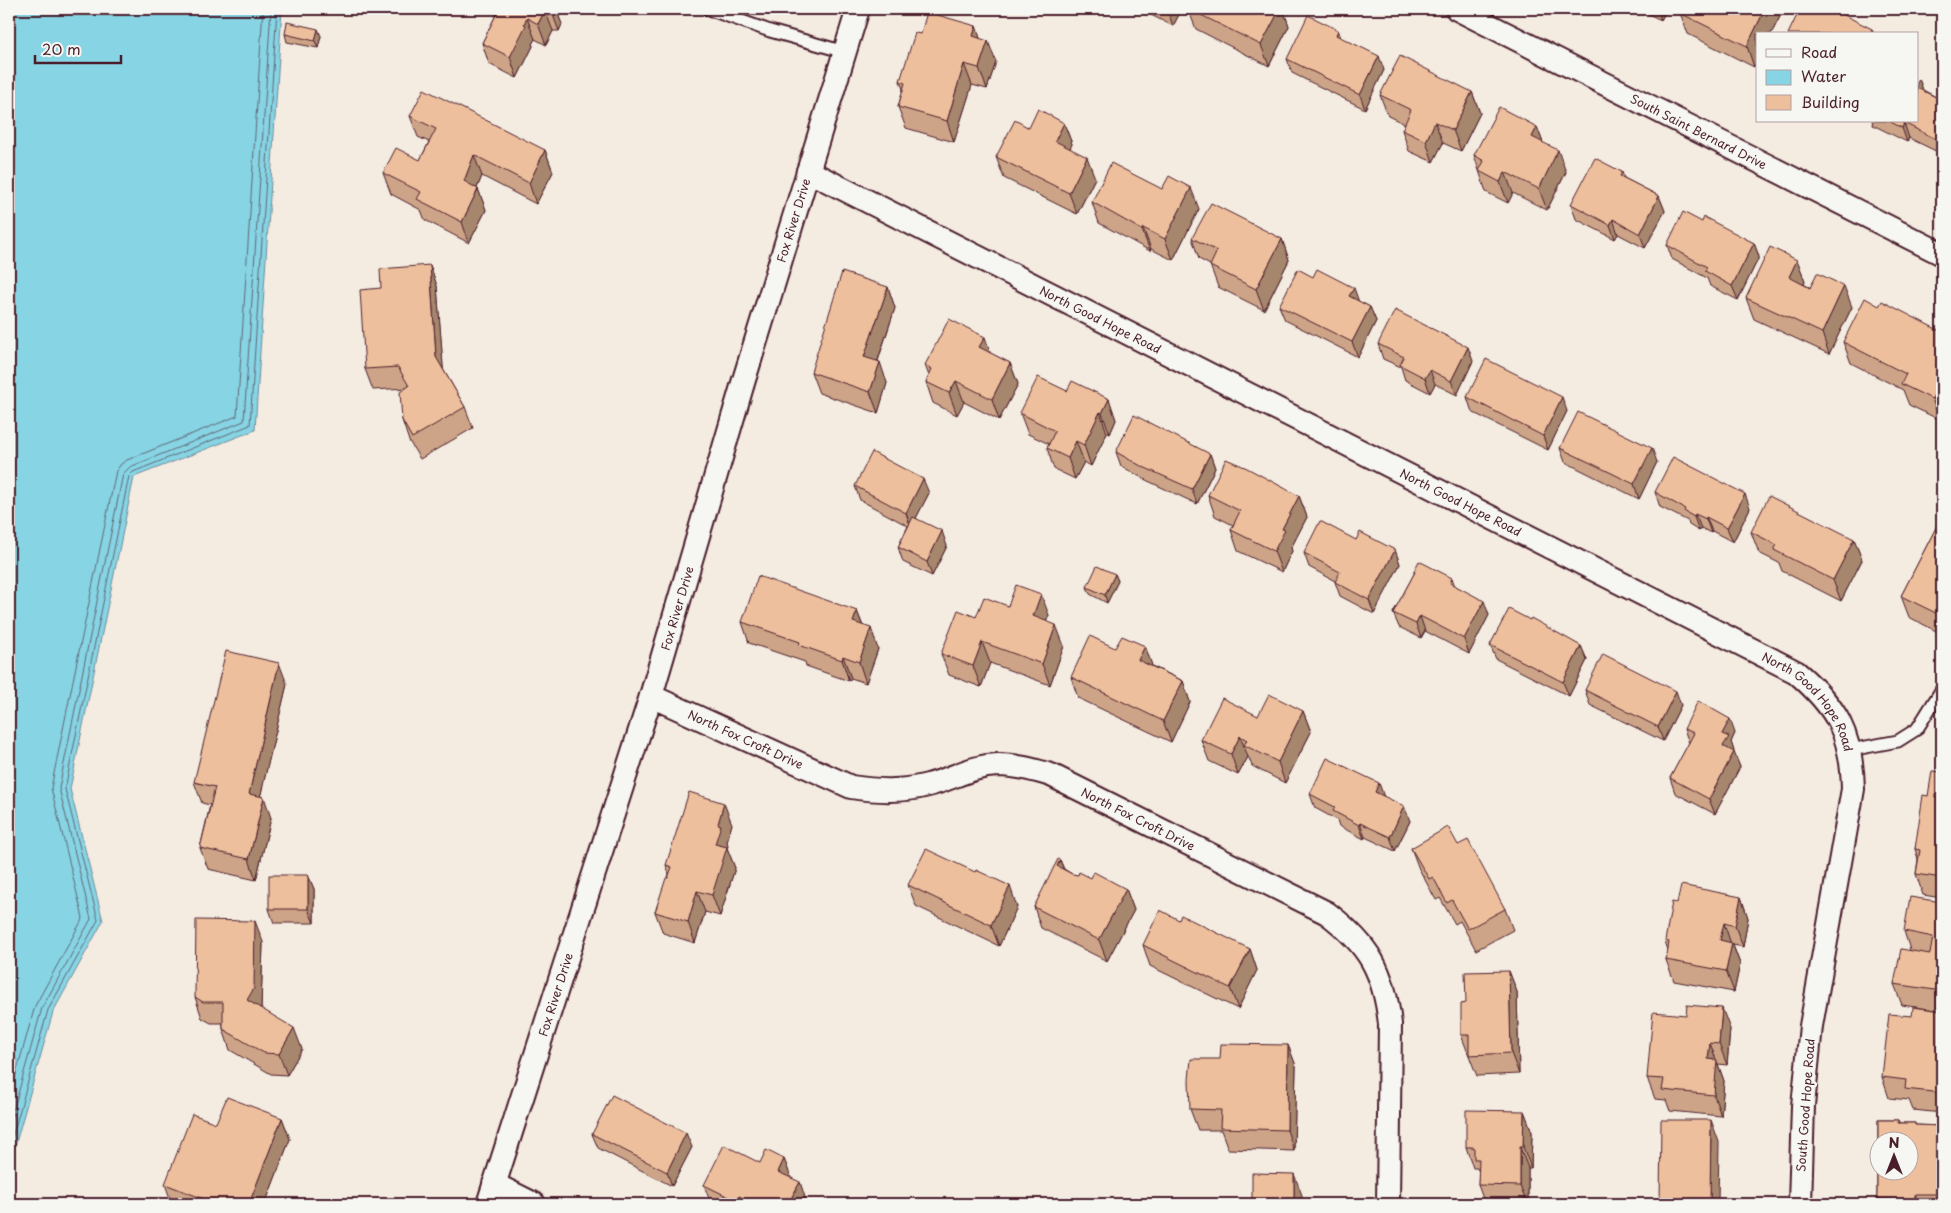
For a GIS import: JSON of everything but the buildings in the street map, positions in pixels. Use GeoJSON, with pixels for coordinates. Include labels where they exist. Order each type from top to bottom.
{"type":"FeatureCollection","features":[{"type":"Feature","properties":{"kind":"street","name":"Fox River Drive"},"geometry":{"type":"LineString","coordinates":[[491,1194],[651,696],[743,384],[858,9]]}},
{"type":"Feature","properties":{"kind":"street","name":"South Saint Bernard Drive"},"geometry":{"type":"LineString","coordinates":[[1457,9],[1942,254]]}},
{"type":"Feature","properties":{"kind":"street","name":"North Good Hope Road"},"geometry":{"type":"LineString","coordinates":[[808,171],[1796,672],[1818,690],[1835,714],[1850,750],[1853,764],[1854,789],[1814,1006]]}},
{"type":"Feature","properties":{"kind":"street","name":"North Fox Croft Drive"},"geometry":{"type":"LineString","coordinates":[[651,696],[851,787],[879,792],[902,791],[929,785],[966,770],[997,765],[1023,767],[1051,775],[1327,913],[1346,927],[1362,945],[1376,967],[1387,997],[1390,1024],[1388,1204]]}},
{"type":"Feature","properties":{"kind":"street","name":"South Good Hope Road"},"geometry":{"type":"LineString","coordinates":[[1800,1204],[1803,1106],[1814,1006]]}},
{"type":"Feature","properties":{"kind":"street"},"geometry":{"type":"LineString","coordinates":[[491,1194],[534,1204]]}},
{"type":"Feature","properties":{"kind":"lane"},"geometry":{"type":"LineString","coordinates":[[708,9],[770,31],[845,52]]}},
{"type":"Feature","properties":{"kind":"lane"},"geometry":{"type":"LineString","coordinates":[[1850,750],[1898,742],[1917,729],[1942,689]]}},
{"type":"Feature","properties":{"kind":"water"},"geometry":{"type":"Polygon","coordinates":[[[9,9],[282,9],[255,430],[134,477],[70,789],[103,921],[53,1012],[9,1167],[9,9]]]}}]}
